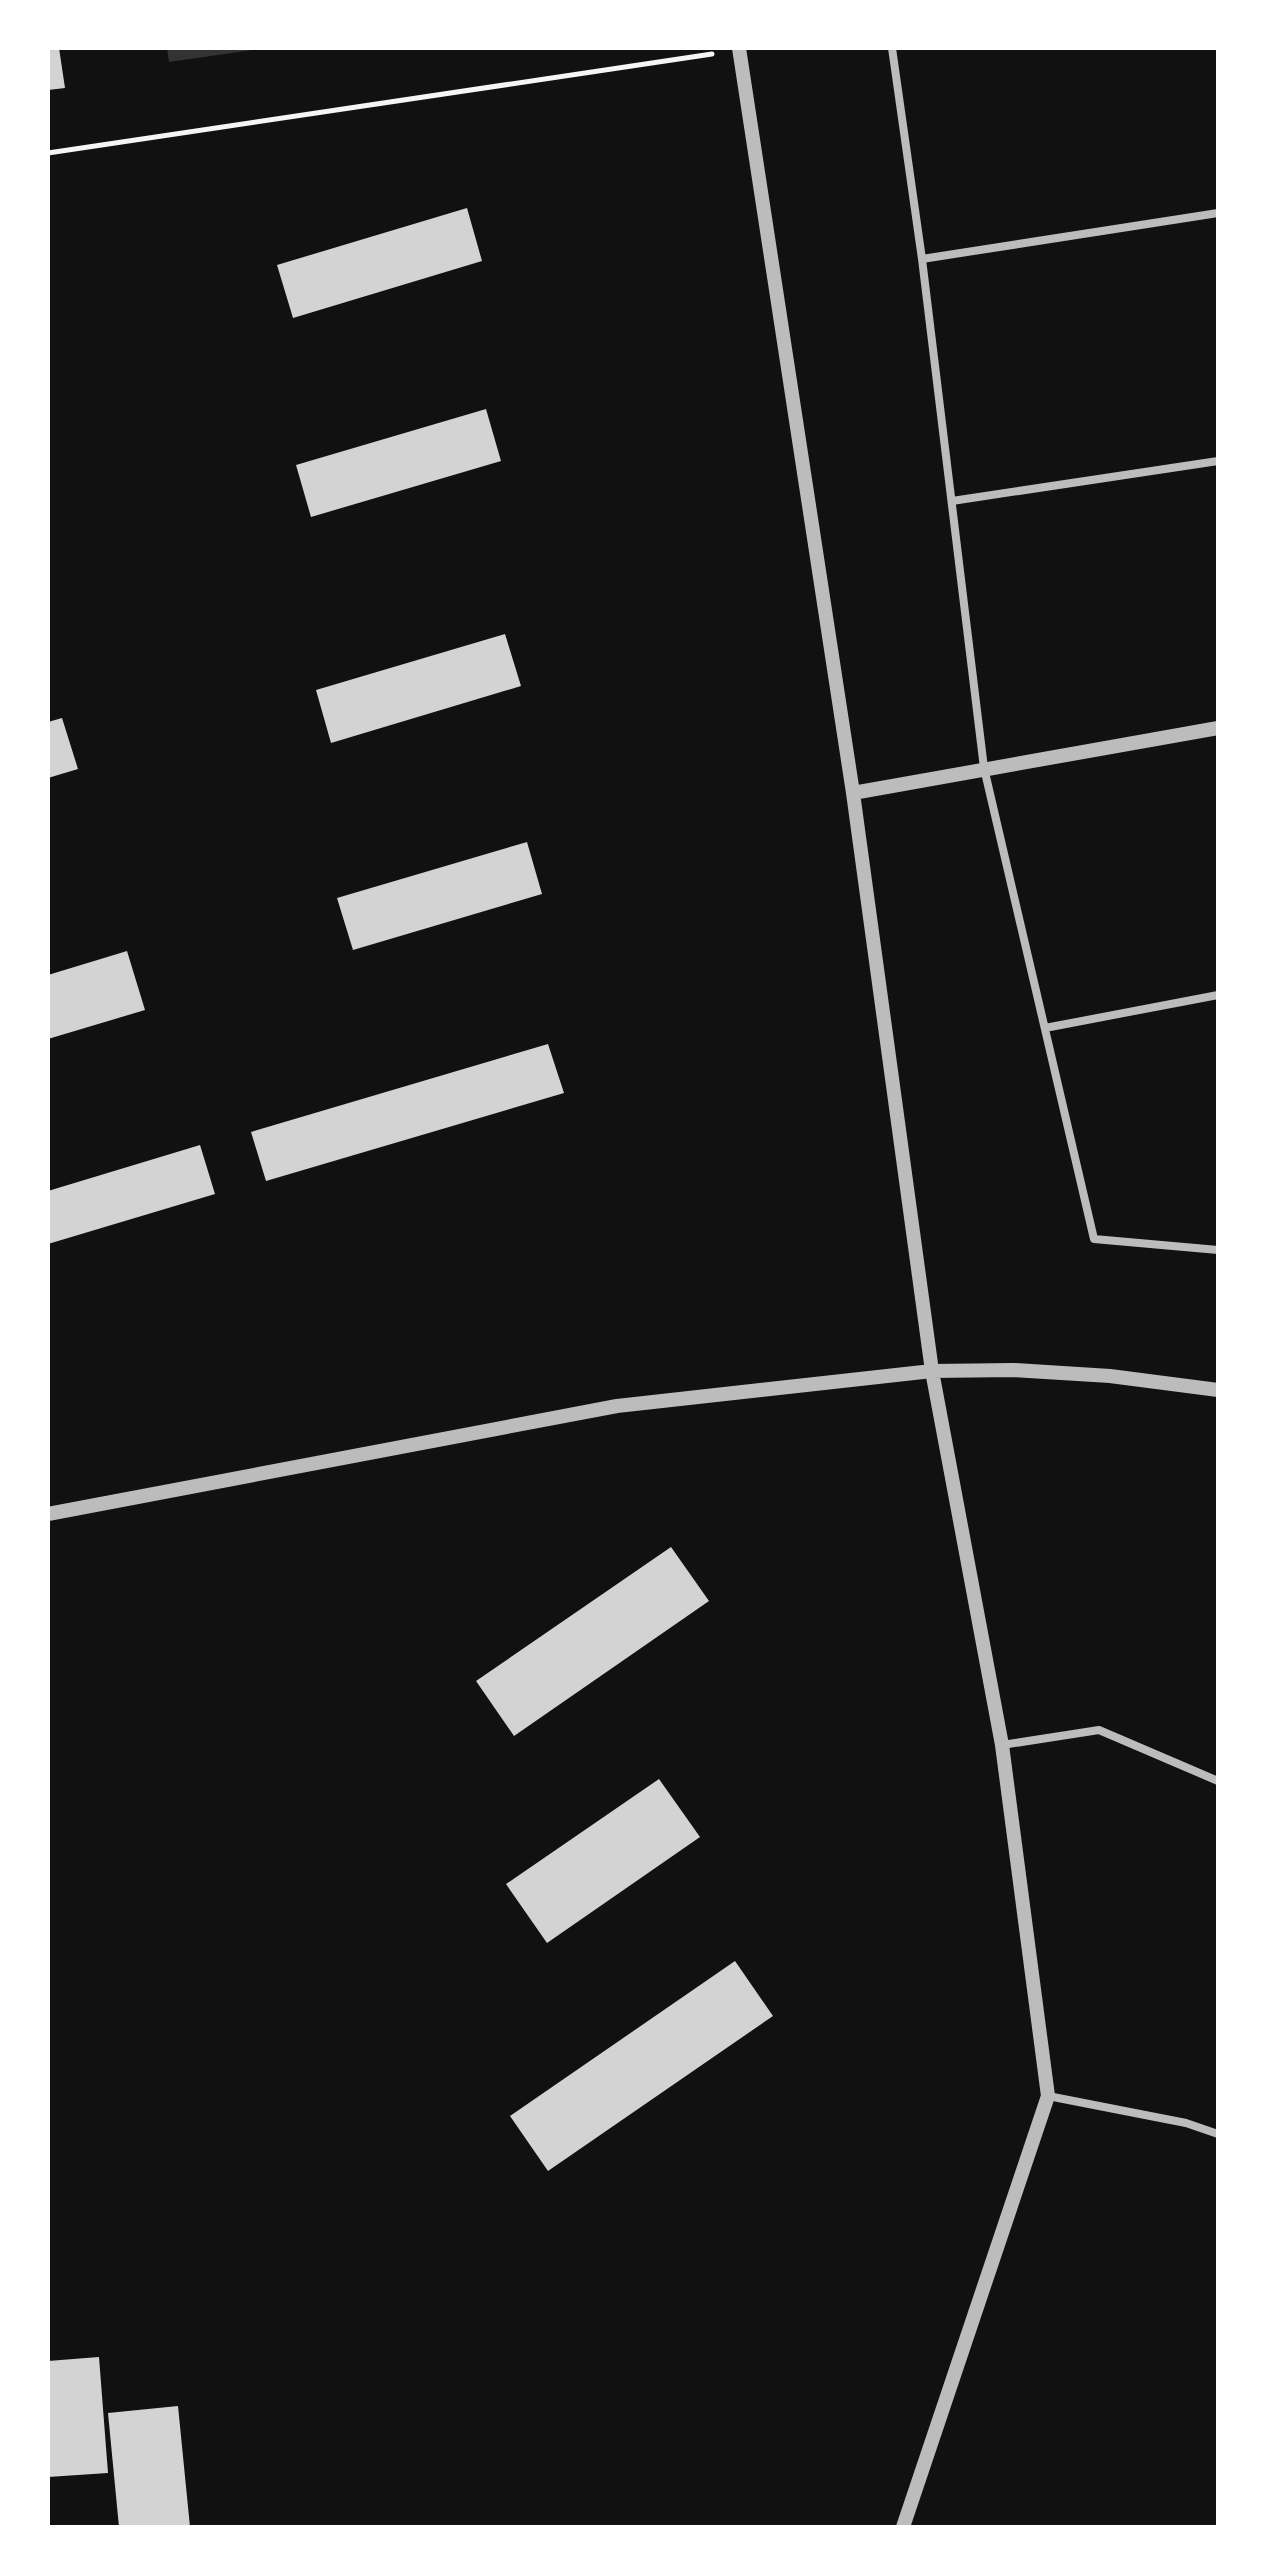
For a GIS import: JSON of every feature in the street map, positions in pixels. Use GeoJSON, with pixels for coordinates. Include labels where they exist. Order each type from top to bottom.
{"type":"FeatureCollection","features":[{"type":"Feature","properties":{"kind":"street"},"geometry":{"type":"LineString","coordinates":[[892,48],[922,259],[984,768],[1094,1239],[1218,1250]]}},
{"type":"Feature","properties":{"kind":"street"},"geometry":{"type":"LineString","coordinates":[[739,49],[853,793],[932,1371],[1002,1745],[1048,2096],[903,2527]]}},
{"type":"Feature","properties":{"kind":"street"},"geometry":{"type":"LineString","coordinates":[[922,259],[1218,213]]}},
{"type":"Feature","properties":{"kind":"street"},"geometry":{"type":"LineString","coordinates":[[952,501],[1218,461]]}},
{"type":"Feature","properties":{"kind":"street"},"geometry":{"type":"LineString","coordinates":[[853,793],[1218,728]]}},
{"type":"Feature","properties":{"kind":"street"},"geometry":{"type":"LineString","coordinates":[[1045,1028],[1218,995]]}},
{"type":"Feature","properties":{"kind":"street"},"geometry":{"type":"LineString","coordinates":[[48,1514],[617,1406],[932,1371],[1014,1370],[1110,1376],[1218,1390]]}},
{"type":"Feature","properties":{"kind":"street"},"geometry":{"type":"LineString","coordinates":[[1002,1745],[1099,1730],[1218,1781]]}},
{"type":"Feature","properties":{"kind":"street"},"geometry":{"type":"LineString","coordinates":[[1048,2096],[1186,2123],[1218,2134]]}},
{"type":"Feature","properties":{"kind":"path"},"geometry":{"type":"LineString","coordinates":[[48,153],[739,49]]}},
{"type":"Feature","properties":{"kind":"shaded area"},"geometry":{"type":"Polygon","coordinates":[[[167,48],[266,48],[169,62],[167,48]]]}},
{"type":"Feature","properties":{"kind":"building"},"geometry":{"type":"Polygon","coordinates":[[[48,48],[59,48],[65,88],[48,90],[48,48]]]}},
{"type":"Feature","properties":{"kind":"building"},"geometry":{"type":"Polygon","coordinates":[[[467,208],[482,261],[293,318],[277,265],[467,208]]]}},
{"type":"Feature","properties":{"kind":"building"},"geometry":{"type":"Polygon","coordinates":[[[486,409],[501,461],[311,517],[296,465],[486,409]]]}},
{"type":"Feature","properties":{"kind":"building"},"geometry":{"type":"Polygon","coordinates":[[[505,634],[521,686],[331,743],[316,690],[505,634]]]}},
{"type":"Feature","properties":{"kind":"building"},"geometry":{"type":"Polygon","coordinates":[[[62,718],[78,769],[48,778],[48,722],[62,718]]]}},
{"type":"Feature","properties":{"kind":"building"},"geometry":{"type":"Polygon","coordinates":[[[527,842],[542,894],[353,950],[337,898],[527,842]]]}},
{"type":"Feature","properties":{"kind":"building"},"geometry":{"type":"Polygon","coordinates":[[[127,951],[145,1010],[48,1039],[48,975],[127,951]]]}},
{"type":"Feature","properties":{"kind":"building"},"geometry":{"type":"Polygon","coordinates":[[[548,1044],[564,1093],[266,1181],[251,1132],[548,1044]]]}},
{"type":"Feature","properties":{"kind":"building"},"geometry":{"type":"Polygon","coordinates":[[[200,1145],[215,1194],[48,1244],[48,1191],[200,1145]]]}},
{"type":"Feature","properties":{"kind":"building"},"geometry":{"type":"Polygon","coordinates":[[[671,1547],[709,1601],[514,1736],[476,1681],[671,1547]]]}},
{"type":"Feature","properties":{"kind":"building"},"geometry":{"type":"Polygon","coordinates":[[[659,1779],[700,1837],[547,1943],[506,1884],[659,1779]]]}},
{"type":"Feature","properties":{"kind":"building"},"geometry":{"type":"Polygon","coordinates":[[[735,1961],[773,2016],[548,2171],[510,2116],[735,1961]]]}},
{"type":"Feature","properties":{"kind":"building"},"geometry":{"type":"Polygon","coordinates":[[[99,2357],[108,2473],[48,2477],[48,2361],[99,2357]]]}},
{"type":"Feature","properties":{"kind":"building"},"geometry":{"type":"Polygon","coordinates":[[[178,2406],[190,2527],[119,2527],[108,2413],[178,2406]]]}}]}
